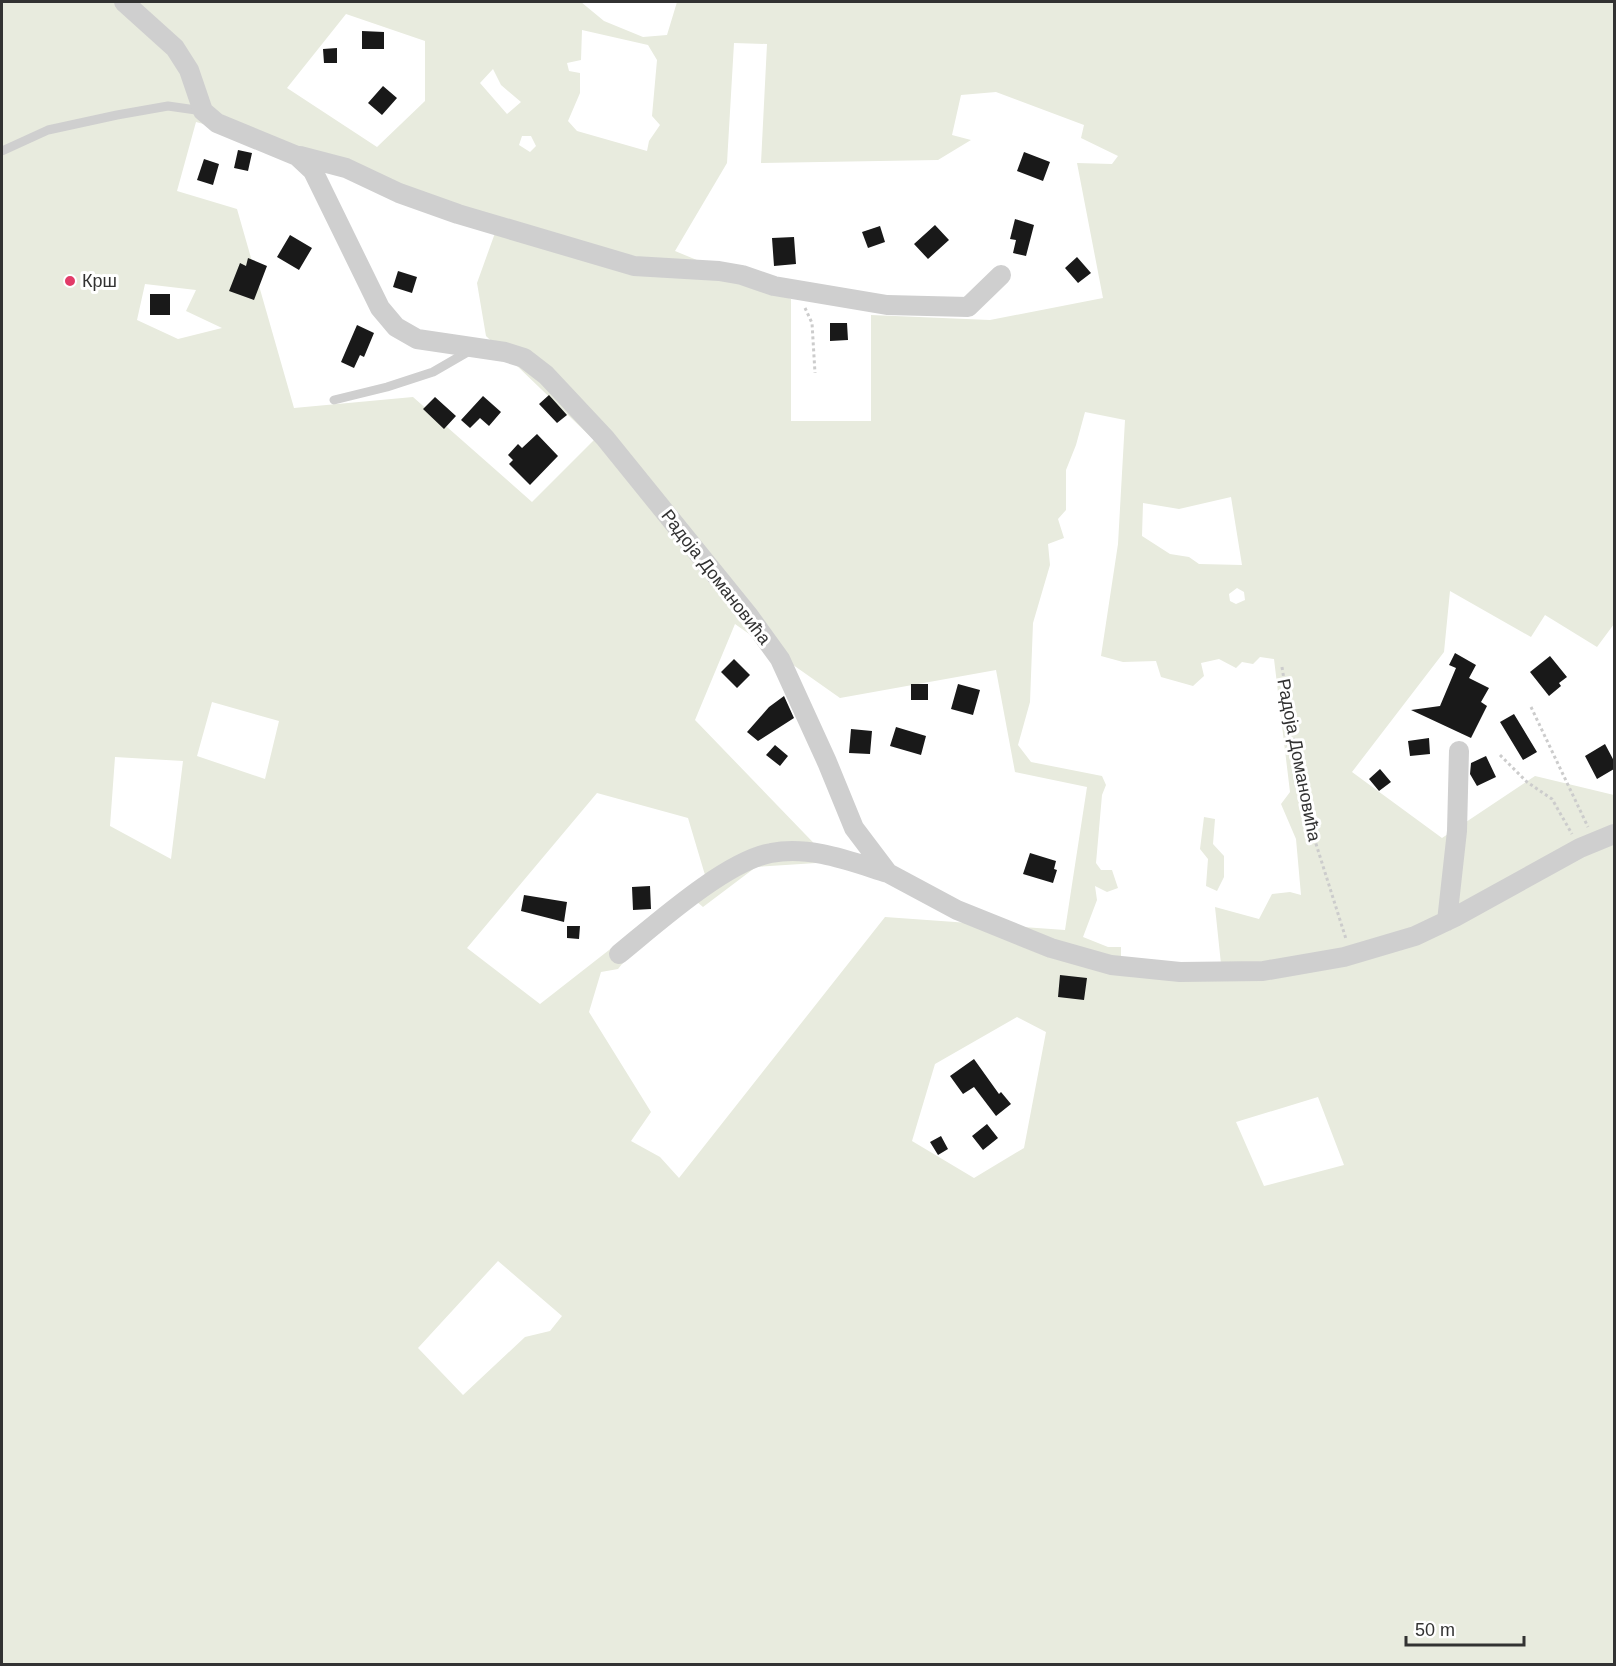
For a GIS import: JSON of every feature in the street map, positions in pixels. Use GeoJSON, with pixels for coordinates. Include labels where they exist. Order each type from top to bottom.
{"type":"FeatureCollection","features":[{"type":"Feature","properties":{"kind":"street"},"geometry":{"type":"LineString","coordinates":[[124,2],[175,48],[189,70],[203,111]]}},
{"type":"Feature","properties":{"kind":"street","name":"Радоја Домановића"},"geometry":{"type":"LineString","coordinates":[[203,111],[217,123],[297,156],[313,171],[380,308],[396,327],[417,339],[505,352],[524,358],[546,375],[605,438],[729,595],[749,616],[780,659],[828,762],[854,828],[888,873]]}},
{"type":"Feature","properties":{"kind":"street"},"geometry":{"type":"LineString","coordinates":[[297,156],[346,168],[399,193],[458,214],[530,233],[596,257],[634,266],[719,271],[796,290],[887,305],[969,307],[1001,274]]}},
{"type":"Feature","properties":{"kind":"street"},"geometry":{"type":"LineString","coordinates":[[1447,921],[1456,831],[1459,751]]}},
{"type":"Feature","properties":{"kind":"street","name":"Радоја Домановића"},"geometry":{"type":"LineString","coordinates":[[619,954],[741,862],[772,852],[806,852],[888,873],[957,910],[1051,948],[1111,965],[1180,972],[1263,971],[1354,954],[1415,936],[1588,845],[1614,834]]}},
{"type":"Feature","properties":{"kind":"lane","name":"Радоја Домановића"},"geometry":{"type":"LineString","coordinates":[[2,151],[48,130],[117,114],[168,106],[203,111]]}},
{"type":"Feature","properties":{"kind":"lane"},"geometry":{"type":"LineString","coordinates":[[334,400],[387,387],[433,372],[473,349]]}},
{"type":"Feature","properties":{"kind":"path"},"geometry":{"type":"LineString","coordinates":[[796,290],[812,323],[815,373]]}},
{"type":"Feature","properties":{"kind":"path","name":"Радоја Домановића"},"geometry":{"type":"LineString","coordinates":[[1282,667],[1305,809],[1343,933],[1354,954]]}},
{"type":"Feature","properties":{"kind":"path"},"geometry":{"type":"LineString","coordinates":[[1531,707],[1588,845]]}},
{"type":"Feature","properties":{"kind":"path"},"geometry":{"type":"LineString","coordinates":[[1500,755],[1527,782],[1552,799],[1588,845]]}},
{"type":"Feature","properties":{"kind":"shaded area"},"geometry":{"type":"Polygon","coordinates":[[[2,2],[581,2],[604,21],[643,37],[667,35],[677,2],[1614,2],[1614,624],[1597,647],[1545,615],[1531,637],[1450,591],[1444,652],[1352,772],[1442,838],[1535,776],[1614,795],[1614,830],[1406,934],[1296,960],[1221,964],[1215,907],[1259,919],[1272,894],[1290,892],[1301,895],[1296,839],[1281,804],[1290,792],[1274,659],[1260,657],[1253,664],[1242,662],[1236,668],[1219,659],[1201,663],[1204,676],[1193,686],[1161,677],[1156,661],[1123,662],[1101,656],[1118,544],[1125,420],[1085,412],[1066,470],[1066,510],[1058,519],[1064,538],[1048,544],[1050,565],[1033,623],[1030,702],[1018,745],[1031,762],[1102,776],[1106,785],[1102,795],[1096,863],[1101,870],[1112,870],[1118,888],[1107,892],[1095,886],[1097,900],[1083,937],[1108,947],[1121,947],[1121,960],[1221,978],[1429,936],[1568,860],[1614,843],[1614,1664],[2,1664],[2,2]],[[346,14],[287,88],[377,147],[425,101],[425,41],[346,14]],[[582,30],[581,60],[567,63],[569,71],[580,73],[580,93],[568,121],[577,131],[647,151],[649,141],[660,125],[652,116],[657,60],[648,45],[582,30]],[[734,43],[727,163],[675,251],[791,299],[791,421],[871,421],[871,315],[990,320],[1103,298],[1077,163],[1112,164],[1118,156],[1081,138],[1084,125],[996,92],[961,95],[952,135],[971,140],[938,160],[761,163],[767,44],[734,43]],[[493,69],[480,83],[507,114],[521,102],[501,85],[493,69]],[[196,122],[177,191],[237,209],[294,408],[413,397],[532,502],[594,440],[486,336],[477,283],[495,233],[350,163],[196,122]],[[522,136],[519,145],[530,152],[536,146],[531,136],[522,136]],[[145,284],[137,320],[178,339],[222,328],[186,311],[196,290],[145,284]],[[1231,497],[1179,509],[1143,503],[1142,536],[1170,554],[1189,557],[1199,564],[1242,565],[1231,497]],[[1237,588],[1229,594],[1230,601],[1236,604],[1245,600],[1244,592],[1237,588]],[[735,624],[695,720],[832,862],[756,867],[703,907],[684,891],[705,875],[688,818],[597,793],[467,948],[540,1004],[673,900],[618,969],[601,972],[589,1012],[651,1112],[631,1141],[660,1157],[679,1178],[885,917],[1065,930],[1087,787],[1015,772],[996,670],[840,698],[735,624]],[[212,702],[197,756],[265,779],[279,721],[212,702]],[[115,757],[110,826],[171,859],[183,761],[115,757]],[[1017,1017],[935,1064],[912,1141],[974,1178],[1024,1148],[1046,1032],[1017,1017]],[[1318,1097],[1236,1122],[1264,1186],[1344,1165],[1318,1097]],[[498,1261],[418,1348],[463,1395],[525,1337],[550,1331],[562,1316],[498,1261]]]}},
{"type":"Feature","properties":{"kind":"shaded area"},"geometry":{"type":"Polygon","coordinates":[[[1204,817],[1215,819],[1213,844],[1224,856],[1224,877],[1217,891],[1206,886],[1208,859],[1200,849],[1204,817]]]}},
{"type":"Feature","properties":{"kind":"building"},"geometry":{"type":"Polygon","coordinates":[[[362,31],[384,32],[384,49],[362,49],[362,31]]]}},
{"type":"Feature","properties":{"kind":"building"},"geometry":{"type":"Polygon","coordinates":[[[337,48],[337,63],[324,63],[323,49],[337,48]]]}},
{"type":"Feature","properties":{"kind":"building"},"geometry":{"type":"Polygon","coordinates":[[[383,86],[397,98],[382,115],[368,103],[383,86]]]}},
{"type":"Feature","properties":{"kind":"building"},"geometry":{"type":"Polygon","coordinates":[[[238,150],[252,153],[248,171],[234,168],[238,150]]]}},
{"type":"Feature","properties":{"kind":"building"},"geometry":{"type":"Polygon","coordinates":[[[1024,152],[1050,162],[1043,181],[1017,171],[1024,152]]]}},
{"type":"Feature","properties":{"kind":"building"},"geometry":{"type":"Polygon","coordinates":[[[204,159],[219,164],[213,185],[197,180],[204,159]]]}},
{"type":"Feature","properties":{"kind":"building"},"geometry":{"type":"Polygon","coordinates":[[[1015,219],[1034,225],[1026,256],[1013,253],[1016,240],[1010,239],[1015,219]]]}},
{"type":"Feature","properties":{"kind":"building"},"geometry":{"type":"Polygon","coordinates":[[[935,225],[949,240],[928,259],[914,244],[935,225]]]}},
{"type":"Feature","properties":{"kind":"building"},"geometry":{"type":"Polygon","coordinates":[[[880,226],[885,242],[868,248],[862,232],[880,226]]]}},
{"type":"Feature","properties":{"kind":"building"},"geometry":{"type":"Polygon","coordinates":[[[290,235],[312,248],[299,270],[277,257],[290,235]]]}},
{"type":"Feature","properties":{"kind":"building"},"geometry":{"type":"Polygon","coordinates":[[[794,237],[796,264],[774,266],[772,238],[794,237]]]}},
{"type":"Feature","properties":{"kind":"building"},"geometry":{"type":"Polygon","coordinates":[[[1077,257],[1091,273],[1078,283],[1065,268],[1077,257]]]}},
{"type":"Feature","properties":{"kind":"building"},"geometry":{"type":"Polygon","coordinates":[[[248,258],[267,266],[254,300],[229,291],[240,263],[246,266],[248,258]]]}},
{"type":"Feature","properties":{"kind":"building"},"geometry":{"type":"Polygon","coordinates":[[[398,271],[417,277],[412,293],[393,287],[398,271]]]}},
{"type":"Feature","properties":{"kind":"building"},"geometry":{"type":"Polygon","coordinates":[[[150,294],[170,294],[170,315],[150,315],[150,294]]]}},
{"type":"Feature","properties":{"kind":"building"},"geometry":{"type":"Polygon","coordinates":[[[830,323],[847,323],[848,340],[830,341],[830,323]]]}},
{"type":"Feature","properties":{"kind":"building"},"geometry":{"type":"Polygon","coordinates":[[[357,325],[374,333],[364,357],[360,355],[354,368],[341,362],[357,325]]]}},
{"type":"Feature","properties":{"kind":"building"},"geometry":{"type":"Polygon","coordinates":[[[549,395],[567,415],[557,423],[539,404],[549,395]]]}},
{"type":"Feature","properties":{"kind":"building"},"geometry":{"type":"Polygon","coordinates":[[[483,396],[501,412],[489,426],[480,418],[470,428],[461,420],[483,396]]]}},
{"type":"Feature","properties":{"kind":"building"},"geometry":{"type":"Polygon","coordinates":[[[435,397],[456,416],[444,429],[423,409],[435,397]]]}},
{"type":"Feature","properties":{"kind":"building"},"geometry":{"type":"Polygon","coordinates":[[[537,434],[558,456],[530,485],[509,464],[513,460],[508,455],[518,444],[522,448],[537,434]]]}},
{"type":"Feature","properties":{"kind":"building"},"geometry":{"type":"Polygon","coordinates":[[[1455,653],[1476,665],[1469,678],[1489,688],[1481,702],[1487,706],[1471,738],[1411,710],[1440,706],[1456,668],[1449,665],[1455,653]]]}},
{"type":"Feature","properties":{"kind":"building"},"geometry":{"type":"Polygon","coordinates":[[[1550,656],[1567,677],[1559,683],[1561,686],[1549,696],[1530,672],[1550,656]]]}},
{"type":"Feature","properties":{"kind":"building"},"geometry":{"type":"Polygon","coordinates":[[[734,659],[750,675],[737,688],[721,672],[734,659]]]}},
{"type":"Feature","properties":{"kind":"building"},"geometry":{"type":"Polygon","coordinates":[[[911,684],[928,684],[928,700],[911,700],[911,684]]]}},
{"type":"Feature","properties":{"kind":"building"},"geometry":{"type":"Polygon","coordinates":[[[958,684],[980,690],[973,715],[951,709],[958,684]]]}},
{"type":"Feature","properties":{"kind":"building"},"geometry":{"type":"Polygon","coordinates":[[[784,696],[794,718],[758,741],[747,732],[769,707],[784,696]]]}},
{"type":"Feature","properties":{"kind":"building"},"geometry":{"type":"Polygon","coordinates":[[[1514,714],[1537,752],[1523,760],[1500,722],[1514,714]]]}},
{"type":"Feature","properties":{"kind":"building"},"geometry":{"type":"Polygon","coordinates":[[[896,727],[926,736],[921,755],[890,746],[896,727]]]}},
{"type":"Feature","properties":{"kind":"building"},"geometry":{"type":"Polygon","coordinates":[[[851,729],[872,731],[870,754],[849,753],[851,729]]]}},
{"type":"Feature","properties":{"kind":"building"},"geometry":{"type":"Polygon","coordinates":[[[1429,738],[1430,754],[1410,756],[1408,741],[1429,738]]]}},
{"type":"Feature","properties":{"kind":"building"},"geometry":{"type":"Polygon","coordinates":[[[1605,744],[1614,761],[1614,769],[1597,779],[1585,756],[1605,744]]]}},
{"type":"Feature","properties":{"kind":"building"},"geometry":{"type":"Polygon","coordinates":[[[775,745],[788,756],[780,766],[766,755],[775,745]]]}},
{"type":"Feature","properties":{"kind":"building"},"geometry":{"type":"Polygon","coordinates":[[[1486,756],[1496,777],[1477,786],[1470,774],[1471,763],[1486,756]]]}},
{"type":"Feature","properties":{"kind":"building"},"geometry":{"type":"Polygon","coordinates":[[[1380,769],[1391,782],[1379,791],[1369,779],[1380,769]]]}},
{"type":"Feature","properties":{"kind":"building"},"geometry":{"type":"Polygon","coordinates":[[[1030,853],[1056,861],[1054,869],[1057,870],[1053,883],[1023,874],[1030,853]]]}},
{"type":"Feature","properties":{"kind":"building"},"geometry":{"type":"Polygon","coordinates":[[[650,886],[651,909],[633,910],[632,887],[650,886]]]}},
{"type":"Feature","properties":{"kind":"building"},"geometry":{"type":"Polygon","coordinates":[[[524,895],[567,902],[564,922],[521,911],[524,895]]]}},
{"type":"Feature","properties":{"kind":"building"},"geometry":{"type":"Polygon","coordinates":[[[567,926],[580,926],[579,939],[567,938],[567,926]]]}},
{"type":"Feature","properties":{"kind":"building"},"geometry":{"type":"Polygon","coordinates":[[[1060,975],[1087,978],[1084,1000],[1058,997],[1060,975]]]}},
{"type":"Feature","properties":{"kind":"building"},"geometry":{"type":"Polygon","coordinates":[[[974,1059],[999,1094],[1001,1092],[1011,1104],[996,1116],[974,1087],[963,1094],[950,1076],[974,1059]]]}},
{"type":"Feature","properties":{"kind":"building"},"geometry":{"type":"Polygon","coordinates":[[[987,1124],[998,1138],[983,1150],[972,1136],[987,1124]]]}},
{"type":"Feature","properties":{"kind":"building"},"geometry":{"type":"Polygon","coordinates":[[[941,1136],[948,1149],[938,1155],[930,1142],[941,1136]]]}},
{"type":"Feature","properties":{"kind":"place","name":"Крш"},"geometry":{"type":"Point","coordinates":[70,281]}}]}
